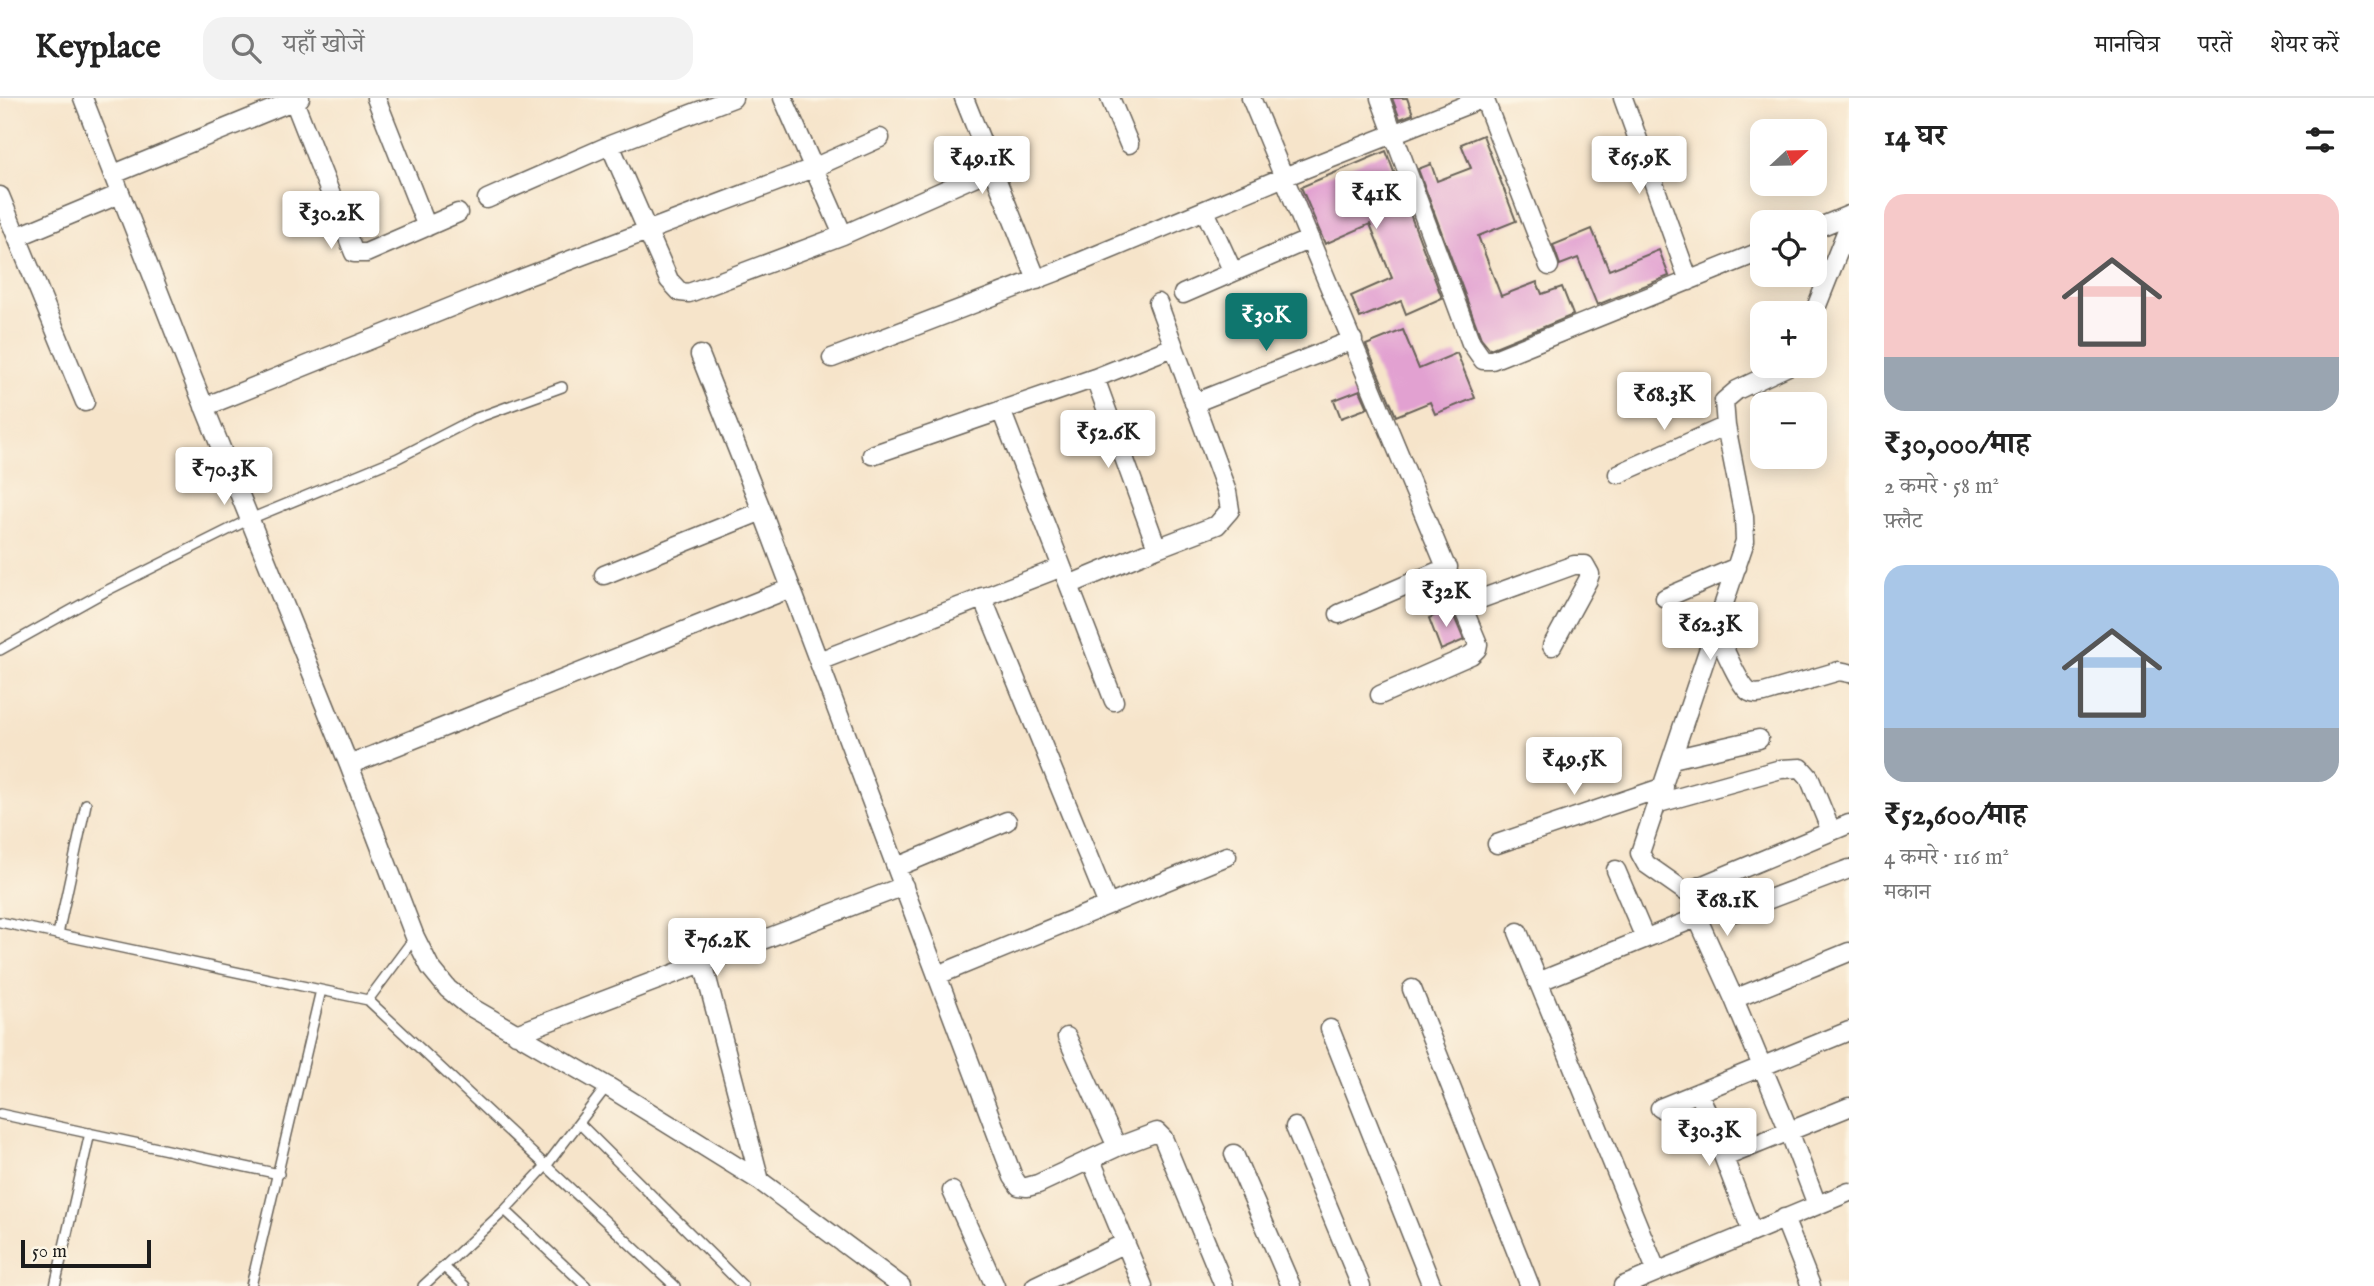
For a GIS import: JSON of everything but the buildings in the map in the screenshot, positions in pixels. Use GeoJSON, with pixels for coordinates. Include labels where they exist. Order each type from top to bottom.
{"type":"FeatureCollection","features":[{"type":"Feature","properties":{"kind":"street"},"geometry":{"type":"LineString","coordinates":[[83,98],[415,937],[430,967],[448,989],[469,1006],[607,1086],[760,1181],[901,1286]]}},
{"type":"Feature","properties":{"kind":"street"},"geometry":{"type":"LineString","coordinates":[[376,98],[427,227]]}},
{"type":"Feature","properties":{"kind":"street"},"geometry":{"type":"LineString","coordinates":[[487,199],[610,145],[733,98]]}},
{"type":"Feature","properties":{"kind":"street"},"geometry":{"type":"LineString","coordinates":[[783,98],[843,235]]}},
{"type":"Feature","properties":{"kind":"street"},"geometry":{"type":"LineString","coordinates":[[964,98],[1037,280]]}},
{"type":"Feature","properties":{"kind":"street"},"geometry":{"type":"LineString","coordinates":[[1110,98],[1129,144]]}},
{"type":"Feature","properties":{"kind":"street"},"geometry":{"type":"LineString","coordinates":[[1251,98],[1478,644],[1471,655],[1380,695]]}},
{"type":"Feature","properties":{"kind":"street"},"geometry":{"type":"LineString","coordinates":[[1380,98],[1471,343],[1483,360],[1492,360],[1750,256]]}},
{"type":"Feature","properties":{"kind":"street"},"geometry":{"type":"LineString","coordinates":[[832,358],[1037,280],[1284,177],[1484,98],[1549,267]]}},
{"type":"Feature","properties":{"kind":"street"},"geometry":{"type":"LineString","coordinates":[[1623,98],[1689,281]]}},
{"type":"Feature","properties":{"kind":"street"},"geometry":{"type":"LineString","coordinates":[[114,174],[297,99],[354,253],[366,253],[458,213]]}},
{"type":"Feature","properties":{"kind":"street"},"geometry":{"type":"LineString","coordinates":[[204,407],[648,230],[813,168],[880,138]]}},
{"type":"Feature","properties":{"kind":"street"},"geometry":{"type":"LineString","coordinates":[[610,145],[668,280],[680,292],[689,293],[843,235],[992,169]]}},
{"type":"Feature","properties":{"kind":"street"},"geometry":{"type":"LineString","coordinates":[[17,237],[120,194]]}},
{"type":"Feature","properties":{"kind":"street"},"geometry":{"type":"LineString","coordinates":[[0,196],[85,401]]}},
{"type":"Feature","properties":{"kind":"street"},"geometry":{"type":"LineString","coordinates":[[1205,211],[1233,272]]}},
{"type":"Feature","properties":{"kind":"street"},"geometry":{"type":"LineString","coordinates":[[1827,224],[1849,215]]}},
{"type":"Feature","properties":{"kind":"street"},"geometry":{"type":"LineString","coordinates":[[1819,301],[1849,225]]}},
{"type":"Feature","properties":{"kind":"street"},"geometry":{"type":"LineString","coordinates":[[1182,294],[1310,239]]}},
{"type":"Feature","properties":{"kind":"street"},"geometry":{"type":"LineString","coordinates":[[1069,585],[1217,525],[1230,510],[1227,492],[1158,303]]}},
{"type":"Feature","properties":{"kind":"street"},"geometry":{"type":"LineString","coordinates":[[1194,403],[1353,340]]}},
{"type":"Feature","properties":{"kind":"street"},"geometry":{"type":"LineString","coordinates":[[872,456],[1095,378],[1174,347]]}},
{"type":"Feature","properties":{"kind":"street"},"geometry":{"type":"LineString","coordinates":[[701,355],[1010,1171],[1020,1186],[1027,1187],[1146,1134],[1161,1134],[1224,1286]]}},
{"type":"Feature","properties":{"kind":"street"},"geometry":{"type":"LineString","coordinates":[[1095,378],[1157,548]]}},
{"type":"Feature","properties":{"kind":"street"},"geometry":{"type":"LineString","coordinates":[[1763,378],[1731,393],[1724,401],[1726,426],[1746,528],[1745,541],[1661,795],[1641,845],[1642,858],[1646,864],[1686,892],[1734,999],[1817,1205]]}},
{"type":"Feature","properties":{"kind":"street"},"geometry":{"type":"LineString","coordinates":[[1001,410],[1114,701]]}},
{"type":"Feature","properties":{"kind":"street"},"geometry":{"type":"LineString","coordinates":[[1618,474],[1726,426]]}},
{"type":"Feature","properties":{"kind":"street"},"geometry":{"type":"LineString","coordinates":[[604,575],[762,511]]}},
{"type":"Feature","properties":{"kind":"street"},"geometry":{"type":"LineString","coordinates":[[1464,605],[1574,565],[1585,565],[1590,573],[1588,580],[1552,646]]}},
{"type":"Feature","properties":{"kind":"street"},"geometry":{"type":"LineString","coordinates":[[1665,598],[1737,566]]}},
{"type":"Feature","properties":{"kind":"street"},"geometry":{"type":"LineString","coordinates":[[819,661],[1062,567]]}},
{"type":"Feature","properties":{"kind":"street"},"geometry":{"type":"LineString","coordinates":[[1339,614],[1448,568]]}},
{"type":"Feature","properties":{"kind":"street"},"geometry":{"type":"LineString","coordinates":[[349,765],[791,588]]}},
{"type":"Feature","properties":{"kind":"street"},"geometry":{"type":"LineString","coordinates":[[982,597],[1108,905]]}},
{"type":"Feature","properties":{"kind":"street"},"geometry":{"type":"LineString","coordinates":[[1716,631],[1749,692],[1764,694],[1839,671],[1849,673]]}},
{"type":"Feature","properties":{"kind":"street"},"geometry":{"type":"LineString","coordinates":[[1672,759],[1759,739]]}},
{"type":"Feature","properties":{"kind":"street"},"geometry":{"type":"LineString","coordinates":[[1496,844],[1661,795],[1781,769],[1801,768],[1809,777],[1831,831]]}},
{"type":"Feature","properties":{"kind":"street"},"geometry":{"type":"LineString","coordinates":[[897,867],[1007,821]]}},
{"type":"Feature","properties":{"kind":"street"},"geometry":{"type":"LineString","coordinates":[[1686,892],[1849,824]]}},
{"type":"Feature","properties":{"kind":"street"},"geometry":{"type":"LineString","coordinates":[[938,975],[1227,856]]}},
{"type":"Feature","properties":{"kind":"street"},"geometry":{"type":"LineString","coordinates":[[1735,912],[1849,869]]}},
{"type":"Feature","properties":{"kind":"street"},"geometry":{"type":"LineString","coordinates":[[1616,870],[1645,938]]}},
{"type":"Feature","properties":{"kind":"street"},"geometry":{"type":"LineString","coordinates":[[516,1034],[904,886]]}},
{"type":"Feature","properties":{"kind":"street"},"geometry":{"type":"LineString","coordinates":[[1538,982],[1696,918]]}},
{"type":"Feature","properties":{"kind":"street"},"geometry":{"type":"LineString","coordinates":[[1518,932],[1657,1272]]}},
{"type":"Feature","properties":{"kind":"street"},"geometry":{"type":"LineString","coordinates":[[1734,999],[1849,952]]}},
{"type":"Feature","properties":{"kind":"street"},"geometry":{"type":"LineString","coordinates":[[703,963],[760,1181]]}},
{"type":"Feature","properties":{"kind":"street"},"geometry":{"type":"LineString","coordinates":[[1412,989],[1530,1286]]}},
{"type":"Feature","properties":{"kind":"street"},"geometry":{"type":"LineString","coordinates":[[1330,1030],[1432,1286]]}},
{"type":"Feature","properties":{"kind":"street"},"geometry":{"type":"LineString","coordinates":[[1660,1108],[1849,1031]]}},
{"type":"Feature","properties":{"kind":"street"},"geometry":{"type":"LineString","coordinates":[[1067,1037],[1117,1147]]}},
{"type":"Feature","properties":{"kind":"street"},"geometry":{"type":"LineString","coordinates":[[1699,1092],[1752,1232]]}},
{"type":"Feature","properties":{"kind":"street"},"geometry":{"type":"LineString","coordinates":[[1725,1157],[1849,1107]]}},
{"type":"Feature","properties":{"kind":"street"},"geometry":{"type":"LineString","coordinates":[[1296,1127],[1361,1286]]}},
{"type":"Feature","properties":{"kind":"street"},"geometry":{"type":"LineString","coordinates":[[1234,1154],[1291,1286]]}},
{"type":"Feature","properties":{"kind":"street"},"geometry":{"type":"LineString","coordinates":[[1091,1160],[1143,1286]]}},
{"type":"Feature","properties":{"kind":"street"},"geometry":{"type":"LineString","coordinates":[[952,1191],[995,1286]]}},
{"type":"Feature","properties":{"kind":"street"},"geometry":{"type":"LineString","coordinates":[[1623,1286],[1849,1192]]}},
{"type":"Feature","properties":{"kind":"street"},"geometry":{"type":"LineString","coordinates":[[1784,1218],[1811,1286]]}},
{"type":"Feature","properties":{"kind":"street"},"geometry":{"type":"LineString","coordinates":[[1035,1286],[1125,1243]]}},
{"type":"Feature","properties":{"kind":"lane"},"geometry":{"type":"LineString","coordinates":[[0,650],[104,592],[250,519],[396,459],[474,419],[562,387]]}},
{"type":"Feature","properties":{"kind":"lane"},"geometry":{"type":"LineString","coordinates":[[58,934],[86,804]]}},
{"type":"Feature","properties":{"kind":"lane"},"geometry":{"type":"LineString","coordinates":[[0,922],[368,1000],[675,1286]]}},
{"type":"Feature","properties":{"kind":"lane"},"geometry":{"type":"LineString","coordinates":[[368,1000],[415,937]]}},
{"type":"Feature","properties":{"kind":"lane"},"geometry":{"type":"LineString","coordinates":[[251,1286],[321,990]]}},
{"type":"Feature","properties":{"kind":"lane"},"geometry":{"type":"LineString","coordinates":[[423,1286],[505,1210],[546,1166],[607,1086]]}},
{"type":"Feature","properties":{"kind":"lane"},"geometry":{"type":"LineString","coordinates":[[0,1114],[279,1174]]}},
{"type":"Feature","properties":{"kind":"lane"},"geometry":{"type":"LineString","coordinates":[[579,1123],[743,1286]]}},
{"type":"Feature","properties":{"kind":"lane"},"geometry":{"type":"LineString","coordinates":[[55,1286],[90,1133]]}},
{"type":"Feature","properties":{"kind":"lane"},"geometry":{"type":"LineString","coordinates":[[505,1210],[586,1286]]}},
{"type":"Feature","properties":{"kind":"lane"},"geometry":{"type":"LineString","coordinates":[[443,1267],[465,1286]]}}]}
